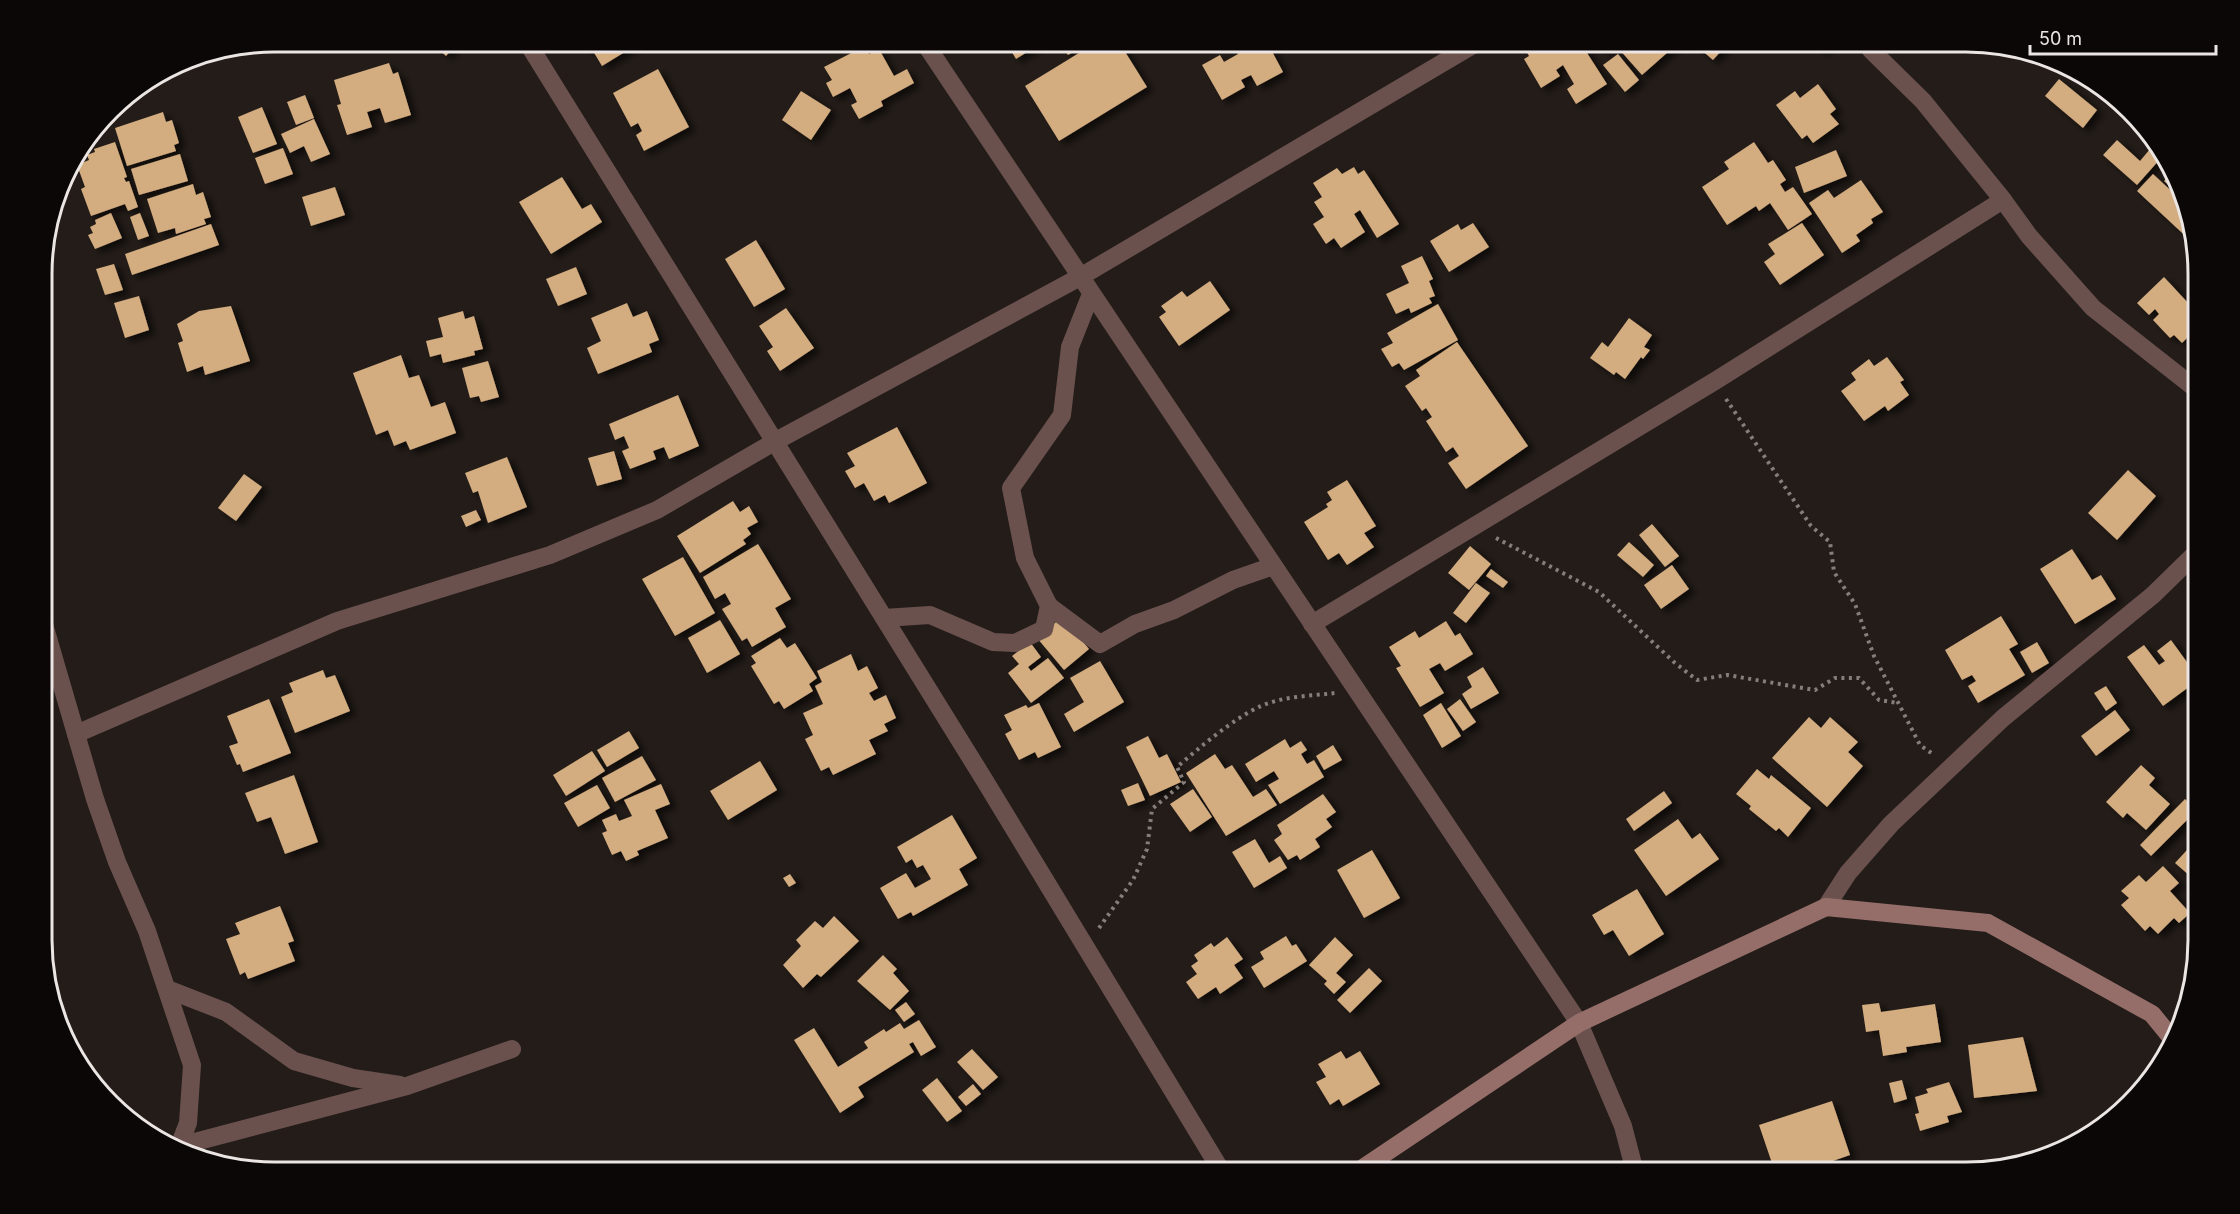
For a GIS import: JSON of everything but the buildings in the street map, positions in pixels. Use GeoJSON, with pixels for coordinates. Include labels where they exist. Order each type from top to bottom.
{"type":"FeatureCollection","features":[{"type":"Feature","properties":{"kind":"street"},"geometry":{"type":"LineString","coordinates":[[533,52],[1086,946],[1216,1162]]}},
{"type":"Feature","properties":{"kind":"street"},"geometry":{"type":"LineString","coordinates":[[931,52],[1579,1023],[1623,1126],[1632,1162]]}},
{"type":"Feature","properties":{"kind":"street"},"geometry":{"type":"LineString","coordinates":[[76,734],[337,621],[550,555],[657,510],[774,442],[1080,277],[1461,52]]}},
{"type":"Feature","properties":{"kind":"street"},"geometry":{"type":"LineString","coordinates":[[1873,52],[1923,101],[2029,236],[2093,308],[2188,383]]}},
{"type":"Feature","properties":{"kind":"street"},"geometry":{"type":"LineString","coordinates":[[1312,624],[1715,381],[2003,200]]}},
{"type":"Feature","properties":{"kind":"street"},"geometry":{"type":"LineString","coordinates":[[1091,294],[1070,347],[1062,415],[1011,488],[1025,558],[1049,606],[1100,644],[1135,624],[1174,610],[1233,580],[1273,566]]}},
{"type":"Feature","properties":{"kind":"street"},"geometry":{"type":"LineString","coordinates":[[1826,907],[1848,873],[1891,824],[2003,718],[2152,595],[2188,561]]}},
{"type":"Feature","properties":{"kind":"street"},"geometry":{"type":"LineString","coordinates":[[884,618],[930,615],[993,642],[1015,643],[1044,629],[1049,606]]}},
{"type":"Feature","properties":{"kind":"street"},"geometry":{"type":"LineString","coordinates":[[52,652],[113,851],[147,932],[192,1065],[188,1123],[179,1140]]}},
{"type":"Feature","properties":{"kind":"street"},"geometry":{"type":"LineString","coordinates":[[1372,1162],[1579,1023],[1826,907],[1988,923],[2152,1014],[2167,1033]]}},
{"type":"Feature","properties":{"kind":"street"},"geometry":{"type":"LineString","coordinates":[[166,989],[226,1012],[294,1061],[353,1078],[407,1086]]}},
{"type":"Feature","properties":{"kind":"street"},"geometry":{"type":"LineString","coordinates":[[187,1144],[407,1086],[512,1049]]}},
{"type":"Feature","properties":{"kind":"path"},"geometry":{"type":"LineString","coordinates":[[1715,381],[1811,526],[1830,542],[1834,572],[1855,604],[1874,656],[1898,703],[1920,744],[1950,768]]}},
{"type":"Feature","properties":{"kind":"path"},"geometry":{"type":"LineString","coordinates":[[1473,527],[1599,592],[1675,663],[1697,680],[1727,675],[1815,690],[1835,678],[1859,678],[1879,700],[1898,703]]}},
{"type":"Feature","properties":{"kind":"path"},"geometry":{"type":"LineString","coordinates":[[1086,946],[1133,880],[1148,849],[1152,809],[1184,782],[1177,767],[1199,748],[1261,706],[1290,698],[1357,691]]}}]}
